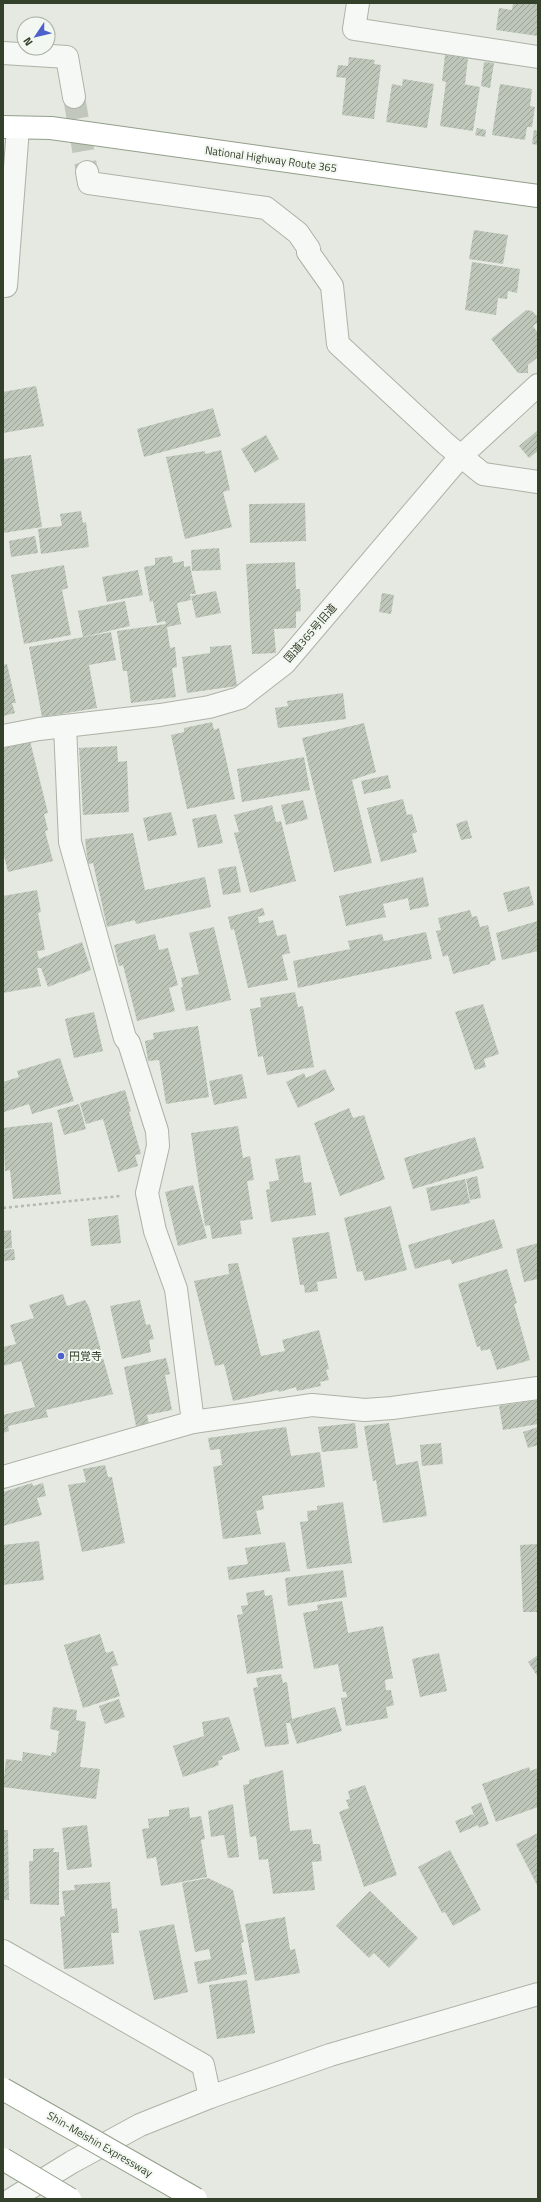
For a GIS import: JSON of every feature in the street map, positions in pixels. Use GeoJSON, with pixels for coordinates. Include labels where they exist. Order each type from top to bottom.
{"type":"FeatureCollection","features":[{"type":"Feature","properties":{"kind":"highway","name":"National Highway Route 365"},"geometry":{"type":"LineString","coordinates":[[10,127],[51,128],[538,196]]}},
{"type":"Feature","properties":{"kind":"highway","name":"Shin-Meishin Expressway"},"geometry":{"type":"LineString","coordinates":[[3,2089],[196,2199]]}},
{"type":"Feature","properties":{"kind":"highway"},"geometry":{"type":"LineString","coordinates":[[3,2159],[70,2199]]}},
{"type":"Feature","properties":{"kind":"street"},"geometry":{"type":"LineString","coordinates":[[358,3],[354,29],[538,57]]}},
{"type":"Feature","properties":{"kind":"street"},"geometry":{"type":"LineString","coordinates":[[3,52],[67,57],[74,97]]}},
{"type":"Feature","properties":{"kind":"street"},"geometry":{"type":"LineString","coordinates":[[3,286],[6,286],[10,127]]}},
{"type":"Feature","properties":{"kind":"street"},"geometry":{"type":"LineString","coordinates":[[87,172],[89,183],[266,208],[298,233],[309,249],[308,252],[332,286],[338,344],[460,457],[483,474],[538,482]]}},
{"type":"Feature","properties":{"kind":"street","name":"国道365号旧道"},"geometry":{"type":"LineString","coordinates":[[3,736],[65,726],[168,714],[209,707],[240,698],[285,663],[460,457],[538,385]]}},
{"type":"Feature","properties":{"kind":"street"},"geometry":{"type":"LineString","coordinates":[[65,726],[70,842],[125,1038],[129,1043],[157,1131],[158,1146],[147,1193],[155,1231],[176,1289],[193,1422]]}},
{"type":"Feature","properties":{"kind":"street"},"geometry":{"type":"LineString","coordinates":[[3,1477],[193,1422],[312,1405],[365,1410],[392,1408],[538,1388]]}},
{"type":"Feature","properties":{"kind":"street"},"geometry":{"type":"LineString","coordinates":[[3,1951],[203,2065],[210,2097]]}},
{"type":"Feature","properties":{"kind":"street"},"geometry":{"type":"LineString","coordinates":[[12,2199],[72,2162],[140,2125],[210,2097],[330,2055],[538,1994]]}},
{"type":"Feature","properties":{"kind":"path"},"geometry":{"type":"LineString","coordinates":[[3,1208],[147,1193]]}},
{"type":"Feature","properties":{"kind":"building"},"geometry":{"type":"Polygon","coordinates":[[[513,3],[538,3],[538,36],[496,30],[499,8],[512,10],[513,3]]]}},
{"type":"Feature","properties":{"kind":"building"},"geometry":{"type":"Polygon","coordinates":[[[445,55],[468,58],[465,84],[457,83],[480,87],[473,131],[440,126],[446,82],[442,81],[445,55]]]}},
{"type":"Feature","properties":{"kind":"building"},"geometry":{"type":"Polygon","coordinates":[[[349,57],[375,60],[374,64],[381,65],[374,119],[342,115],[346,78],[336,77],[338,65],[348,66],[349,57]]]}},
{"type":"Feature","properties":{"kind":"building"},"geometry":{"type":"Polygon","coordinates":[[[484,62],[494,63],[490,88],[481,86],[484,62]]]}},
{"type":"Feature","properties":{"kind":"building"},"geometry":{"type":"Polygon","coordinates":[[[403,79],[434,84],[427,128],[386,122],[392,84],[402,86],[403,79]]]}},
{"type":"Feature","properties":{"kind":"building"},"geometry":{"type":"Polygon","coordinates":[[[500,84],[532,89],[530,106],[535,107],[532,127],[527,127],[525,140],[492,135],[500,84]]]}},
{"type":"Feature","properties":{"kind":"building"},"geometry":{"type":"Polygon","coordinates":[[[477,128],[486,130],[485,137],[475,135],[477,128]]]}},
{"type":"Feature","properties":{"kind":"building"},"geometry":{"type":"Polygon","coordinates":[[[534,130],[538,131],[538,145],[532,144],[534,130]]]}},
{"type":"Feature","properties":{"kind":"building"},"geometry":{"type":"Polygon","coordinates":[[[474,230],[508,235],[503,264],[469,259],[474,230]]]}},
{"type":"Feature","properties":{"kind":"building"},"geometry":{"type":"Polygon","coordinates":[[[472,262],[520,269],[517,293],[508,291],[507,299],[498,298],[496,315],[465,310],[472,262]]]}},
{"type":"Feature","properties":{"kind":"building"},"geometry":{"type":"Polygon","coordinates":[[[526,310],[532,311],[538,317],[537,323],[533,326],[538,333],[538,357],[528,365],[528,373],[518,373],[491,339],[526,310]]]}},
{"type":"Feature","properties":{"kind":"building"},"geometry":{"type":"Polygon","coordinates":[[[36,386],[44,426],[3,433],[3,392],[36,386]]]}},
{"type":"Feature","properties":{"kind":"building"},"geometry":{"type":"Polygon","coordinates":[[[213,408],[221,436],[144,457],[137,429],[213,408]]]}},
{"type":"Feature","properties":{"kind":"building"},"geometry":{"type":"Polygon","coordinates":[[[538,430],[538,451],[529,458],[519,446],[538,430]]]}},
{"type":"Feature","properties":{"kind":"building"},"geometry":{"type":"Polygon","coordinates":[[[266,435],[279,459],[255,473],[241,449],[266,435]]]}},
{"type":"Feature","properties":{"kind":"building"},"geometry":{"type":"Polygon","coordinates":[[[221,450],[230,490],[223,492],[232,527],[185,539],[166,457],[205,451],[205,454],[221,450]]]}},
{"type":"Feature","properties":{"kind":"building"},"geometry":{"type":"Polygon","coordinates":[[[31,455],[42,527],[3,533],[3,459],[31,455]]]}},
{"type":"Feature","properties":{"kind":"building"},"geometry":{"type":"Polygon","coordinates":[[[305,503],[306,541],[250,543],[249,504],[305,503]]]}},
{"type":"Feature","properties":{"kind":"building"},"geometry":{"type":"Polygon","coordinates":[[[81,511],[83,523],[86,522],[89,547],[41,554],[38,529],[62,526],[60,514],[81,511]]]}},
{"type":"Feature","properties":{"kind":"building"},"geometry":{"type":"Polygon","coordinates":[[[35,536],[38,553],[11,557],[9,541],[35,536]]]}},
{"type":"Feature","properties":{"kind":"building"},"geometry":{"type":"Polygon","coordinates":[[[219,548],[221,570],[192,571],[191,550],[219,548]]]}},
{"type":"Feature","properties":{"kind":"building"},"geometry":{"type":"Polygon","coordinates":[[[172,556],[173,563],[184,561],[184,567],[190,566],[196,594],[190,594],[191,600],[177,603],[181,624],[167,627],[170,648],[175,647],[177,667],[172,668],[176,697],[131,703],[127,671],[123,671],[117,631],[166,624],[165,621],[157,623],[153,601],[150,602],[144,567],[155,565],[155,558],[172,556]]]}},
{"type":"Feature","properties":{"kind":"building"},"geometry":{"type":"Polygon","coordinates":[[[295,562],[296,589],[300,589],[301,611],[296,612],[296,628],[274,629],[276,653],[252,654],[246,564],[295,562]]]}},
{"type":"Feature","properties":{"kind":"building"},"geometry":{"type":"Polygon","coordinates":[[[64,565],[68,588],[62,590],[71,635],[24,644],[11,575],[64,565]]]}},
{"type":"Feature","properties":{"kind":"building"},"geometry":{"type":"Polygon","coordinates":[[[138,570],[143,595],[107,602],[102,577],[138,570]]]}},
{"type":"Feature","properties":{"kind":"building"},"geometry":{"type":"Polygon","coordinates":[[[216,591],[221,613],[196,618],[191,596],[216,591]]]}},
{"type":"Feature","properties":{"kind":"building"},"geometry":{"type":"Polygon","coordinates":[[[382,593],[394,595],[391,614],[379,612],[382,593]]]}},
{"type":"Feature","properties":{"kind":"building"},"geometry":{"type":"Polygon","coordinates":[[[125,601],[130,626],[83,637],[78,611],[125,601]]]}},
{"type":"Feature","properties":{"kind":"building"},"geometry":{"type":"Polygon","coordinates":[[[111,632],[116,660],[89,665],[97,708],[42,717],[29,647],[111,632]]]}},
{"type":"Feature","properties":{"kind":"building"},"geometry":{"type":"Polygon","coordinates":[[[231,645],[237,686],[187,693],[182,657],[210,653],[210,647],[231,645]]]}},
{"type":"Feature","properties":{"kind":"building"},"geometry":{"type":"Polygon","coordinates":[[[7,664],[16,703],[12,703],[15,713],[3,716],[3,665],[7,664]]]}},
{"type":"Feature","properties":{"kind":"building"},"geometry":{"type":"Polygon","coordinates":[[[343,693],[346,719],[278,728],[275,708],[288,706],[287,701],[343,693]]]}},
{"type":"Feature","properties":{"kind":"building"},"geometry":{"type":"Polygon","coordinates":[[[212,722],[214,730],[219,728],[235,799],[187,809],[171,735],[184,732],[184,728],[212,722]]]}},
{"type":"Feature","properties":{"kind":"building"},"geometry":{"type":"Polygon","coordinates":[[[364,723],[376,772],[352,780],[372,863],[334,872],[302,738],[364,723]]]}},
{"type":"Feature","properties":{"kind":"building"},"geometry":{"type":"Polygon","coordinates":[[[30,741],[48,813],[44,814],[48,830],[45,831],[53,861],[8,872],[3,852],[3,748],[30,741]]]}},
{"type":"Feature","properties":{"kind":"building"},"geometry":{"type":"Polygon","coordinates":[[[117,746],[118,762],[127,761],[129,812],[83,815],[79,748],[117,746]]]}},
{"type":"Feature","properties":{"kind":"building"},"geometry":{"type":"Polygon","coordinates":[[[304,757],[310,790],[242,802],[237,769],[304,757]]]}},
{"type":"Feature","properties":{"kind":"building"},"geometry":{"type":"Polygon","coordinates":[[[388,775],[391,788],[364,794],[361,781],[388,775]]]}},
{"type":"Feature","properties":{"kind":"building"},"geometry":{"type":"Polygon","coordinates":[[[403,799],[407,815],[412,814],[417,832],[412,834],[417,852],[381,862],[367,808],[403,799]]]}},
{"type":"Feature","properties":{"kind":"building"},"geometry":{"type":"Polygon","coordinates":[[[303,800],[308,819],[286,825],[281,805],[303,800]]]}},
{"type":"Feature","properties":{"kind":"building"},"geometry":{"type":"Polygon","coordinates":[[[272,805],[276,822],[281,821],[296,881],[250,893],[234,833],[239,832],[234,815],[272,805]]]}},
{"type":"Feature","properties":{"kind":"building"},"geometry":{"type":"Polygon","coordinates":[[[171,812],[177,835],[148,841],[143,818],[171,812]]]}},
{"type":"Feature","properties":{"kind":"building"},"geometry":{"type":"Polygon","coordinates":[[[216,814],[223,843],[198,848],[192,819],[216,814]]]}},
{"type":"Feature","properties":{"kind":"building"},"geometry":{"type":"Polygon","coordinates":[[[467,820],[472,838],[461,840],[456,824],[467,820]]]}},
{"type":"Feature","properties":{"kind":"building"},"geometry":{"type":"Polygon","coordinates":[[[133,833],[145,890],[205,877],[211,907],[136,924],[135,920],[107,927],[93,863],[88,864],[85,839],[133,833]]]}},
{"type":"Feature","properties":{"kind":"building"},"geometry":{"type":"Polygon","coordinates":[[[236,866],[241,892],[223,895],[218,869],[236,866]]]}},
{"type":"Feature","properties":{"kind":"building"},"geometry":{"type":"Polygon","coordinates":[[[423,877],[429,906],[410,910],[408,898],[383,904],[386,917],[346,926],[339,896],[423,877]]]}},
{"type":"Feature","properties":{"kind":"building"},"geometry":{"type":"Polygon","coordinates":[[[529,886],[534,905],[508,912],[503,893],[529,886]]]}},
{"type":"Feature","properties":{"kind":"building"},"geometry":{"type":"Polygon","coordinates":[[[37,890],[41,912],[38,913],[45,950],[37,951],[39,959],[82,942],[91,970],[48,987],[41,968],[37,968],[41,986],[3,993],[3,896],[37,890]]]}},
{"type":"Feature","properties":{"kind":"building"},"geometry":{"type":"Polygon","coordinates":[[[263,908],[265,915],[258,917],[259,923],[273,920],[277,936],[286,934],[290,953],[282,955],[288,980],[248,988],[234,929],[231,930],[228,917],[263,908]]]}},
{"type":"Feature","properties":{"kind":"building"},"geometry":{"type":"Polygon","coordinates":[[[470,910],[472,917],[477,916],[480,927],[488,925],[496,960],[490,962],[490,964],[453,974],[448,955],[443,957],[436,931],[441,930],[438,918],[470,910]]]}},
{"type":"Feature","properties":{"kind":"building"},"geometry":{"type":"Polygon","coordinates":[[[538,921],[538,951],[502,960],[496,933],[538,921]]]}},
{"type":"Feature","properties":{"kind":"building"},"geometry":{"type":"Polygon","coordinates":[[[214,927],[231,1000],[186,1011],[181,988],[183,987],[181,978],[199,974],[189,933],[214,927]]]}},
{"type":"Feature","properties":{"kind":"building"},"geometry":{"type":"Polygon","coordinates":[[[426,932],[432,959],[298,988],[293,961],[350,949],[348,941],[382,934],[384,941],[426,932]]]}},
{"type":"Feature","properties":{"kind":"building"},"geometry":{"type":"Polygon","coordinates":[[[155,934],[159,950],[168,948],[178,985],[169,988],[175,1011],[137,1021],[123,965],[119,966],[114,945],[155,934]]]}},
{"type":"Feature","properties":{"kind":"building"},"geometry":{"type":"Polygon","coordinates":[[[295,992],[298,1007],[303,1006],[314,1067],[267,1075],[263,1056],[258,1057],[250,1009],[261,1007],[260,998],[295,992]]]}},
{"type":"Feature","properties":{"kind":"building"},"geometry":{"type":"Polygon","coordinates":[[[483,1004],[499,1054],[484,1059],[486,1067],[475,1070],[455,1012],[483,1004]]]}},
{"type":"Feature","properties":{"kind":"building"},"geometry":{"type":"Polygon","coordinates":[[[94,1012],[103,1051],[74,1058],[65,1019],[94,1012]]]}},
{"type":"Feature","properties":{"kind":"building"},"geometry":{"type":"Polygon","coordinates":[[[198,1026],[209,1097],[166,1104],[159,1060],[148,1061],[145,1041],[154,1039],[153,1033],[198,1026]]]}},
{"type":"Feature","properties":{"kind":"building"},"geometry":{"type":"Polygon","coordinates":[[[60,1058],[74,1101],[32,1114],[29,1104],[4,1112],[3,1082],[19,1077],[17,1071],[60,1058]]]}},
{"type":"Feature","properties":{"kind":"building"},"geometry":{"type":"Polygon","coordinates":[[[325,1069],[335,1090],[298,1108],[286,1082],[304,1073],[306,1078],[325,1069]]]}},
{"type":"Feature","properties":{"kind":"building"},"geometry":{"type":"Polygon","coordinates":[[[242,1074],[247,1098],[214,1105],[209,1081],[242,1074]]]}},
{"type":"Feature","properties":{"kind":"building"},"geometry":{"type":"Polygon","coordinates":[[[125,1090],[131,1111],[129,1112],[141,1154],[135,1155],[138,1166],[118,1172],[103,1119],[86,1124],[80,1103],[125,1090]]]}},
{"type":"Feature","properties":{"kind":"building"},"geometry":{"type":"Polygon","coordinates":[[[79,1104],[86,1129],[64,1135],[57,1110],[79,1104]]]}},
{"type":"Feature","properties":{"kind":"building"},"geometry":{"type":"Polygon","coordinates":[[[349,1108],[353,1118],[364,1115],[385,1179],[340,1196],[314,1123],[349,1108]]]}},
{"type":"Feature","properties":{"kind":"building"},"geometry":{"type":"Polygon","coordinates":[[[52,1122],[61,1194],[13,1199],[10,1170],[5,1171],[3,1128],[52,1122]]]}},
{"type":"Feature","properties":{"kind":"building"},"geometry":{"type":"Polygon","coordinates":[[[238,1126],[243,1158],[250,1156],[254,1180],[247,1181],[253,1219],[240,1221],[242,1234],[212,1239],[210,1225],[205,1226],[191,1133],[238,1126]]]}},
{"type":"Feature","properties":{"kind":"building"},"geometry":{"type":"Polygon","coordinates":[[[475,1137],[484,1168],[413,1189],[404,1158],[475,1137]]]}},
{"type":"Feature","properties":{"kind":"building"},"geometry":{"type":"Polygon","coordinates":[[[300,1155],[304,1183],[311,1182],[316,1215],[271,1222],[266,1190],[270,1189],[269,1182],[279,1180],[275,1159],[300,1155]]]}},
{"type":"Feature","properties":{"kind":"building"},"geometry":{"type":"Polygon","coordinates":[[[477,1176],[481,1198],[470,1200],[466,1179],[477,1176]]]}},
{"type":"Feature","properties":{"kind":"building"},"geometry":{"type":"Polygon","coordinates":[[[465,1179],[470,1203],[431,1211],[426,1188],[465,1179]]]}},
{"type":"Feature","properties":{"kind":"building"},"geometry":{"type":"Polygon","coordinates":[[[193,1185],[207,1238],[178,1246],[165,1192],[193,1185]]]}},
{"type":"Feature","properties":{"kind":"building"},"geometry":{"type":"Polygon","coordinates":[[[391,1206],[407,1270],[365,1281],[362,1271],[357,1272],[344,1218],[391,1206]]]}},
{"type":"Feature","properties":{"kind":"building"},"geometry":{"type":"Polygon","coordinates":[[[118,1215],[121,1243],[91,1246],[88,1219],[118,1215]]]}},
{"type":"Feature","properties":{"kind":"building"},"geometry":{"type":"Polygon","coordinates":[[[494,1219],[503,1248],[452,1264],[450,1259],[415,1269],[408,1245],[494,1219]]]}},
{"type":"Feature","properties":{"kind":"building"},"geometry":{"type":"Polygon","coordinates":[[[11,1230],[12,1248],[3,1249],[3,1231],[11,1230]]]}},
{"type":"Feature","properties":{"kind":"building"},"geometry":{"type":"Polygon","coordinates":[[[329,1232],[337,1278],[317,1282],[318,1291],[305,1293],[304,1285],[300,1285],[292,1238],[329,1232]]]}},
{"type":"Feature","properties":{"kind":"building"},"geometry":{"type":"Polygon","coordinates":[[[538,1243],[538,1279],[524,1282],[516,1249],[538,1243]]]}},
{"type":"Feature","properties":{"kind":"building"},"geometry":{"type":"Polygon","coordinates":[[[14,1249],[15,1260],[3,1261],[3,1250],[14,1249]]]}},
{"type":"Feature","properties":{"kind":"building"},"geometry":{"type":"Polygon","coordinates":[[[238,1263],[261,1356],[285,1351],[282,1340],[319,1330],[329,1369],[326,1370],[329,1380],[320,1382],[321,1386],[297,1391],[296,1387],[279,1392],[278,1390],[233,1401],[224,1364],[215,1366],[194,1281],[229,1274],[228,1264],[238,1263]]]}},
{"type":"Feature","properties":{"kind":"building"},"geometry":{"type":"Polygon","coordinates":[[[507,1269],[517,1303],[514,1304],[530,1360],[497,1370],[490,1349],[481,1351],[480,1346],[477,1347],[458,1284],[507,1269]]]}},
{"type":"Feature","properties":{"kind":"building","name":"円覚寺"},"geometry":{"type":"Polygon","coordinates":[[[63,1294],[67,1306],[85,1300],[89,1307],[113,1394],[46,1410],[48,1417],[8,1426],[9,1431],[3,1433],[3,1415],[35,1407],[21,1361],[3,1366],[3,1347],[16,1344],[10,1325],[34,1318],[29,1305],[63,1294]]]}},
{"type":"Feature","properties":{"kind":"building"},"geometry":{"type":"Polygon","coordinates":[[[140,1300],[146,1325],[150,1324],[154,1339],[149,1340],[151,1352],[122,1359],[110,1306],[140,1300]]]}},
{"type":"Feature","properties":{"kind":"building"},"geometry":{"type":"Polygon","coordinates":[[[166,1358],[170,1374],[165,1375],[172,1410],[147,1415],[149,1424],[136,1426],[124,1367],[166,1358]]]}},
{"type":"Feature","properties":{"kind":"building"},"geometry":{"type":"Polygon","coordinates":[[[538,1400],[538,1424],[503,1430],[499,1406],[538,1400]]]}},
{"type":"Feature","properties":{"kind":"building"},"geometry":{"type":"Polygon","coordinates":[[[355,1423],[358,1448],[322,1452],[318,1427],[355,1423]]]}},
{"type":"Feature","properties":{"kind":"building"},"geometry":{"type":"Polygon","coordinates":[[[389,1423],[396,1465],[418,1461],[427,1516],[383,1523],[376,1480],[373,1481],[364,1426],[389,1423]]]}},
{"type":"Feature","properties":{"kind":"building"},"geometry":{"type":"Polygon","coordinates":[[[286,1427],[291,1456],[320,1452],[325,1487],[262,1496],[264,1509],[256,1511],[261,1534],[223,1539],[213,1467],[222,1465],[220,1449],[210,1450],[208,1438],[286,1427]]]}},
{"type":"Feature","properties":{"kind":"building"},"geometry":{"type":"Polygon","coordinates":[[[538,1427],[538,1445],[528,1448],[523,1432],[538,1427]]]}},
{"type":"Feature","properties":{"kind":"building"},"geometry":{"type":"Polygon","coordinates":[[[441,1443],[443,1464],[422,1466],[420,1445],[441,1443]]]}},
{"type":"Feature","properties":{"kind":"building"},"geometry":{"type":"Polygon","coordinates":[[[105,1465],[108,1477],[112,1477],[125,1543],[82,1552],[68,1485],[86,1482],[83,1469],[105,1465]]]}},
{"type":"Feature","properties":{"kind":"building"},"geometry":{"type":"Polygon","coordinates":[[[32,1483],[33,1486],[43,1483],[46,1496],[37,1498],[42,1515],[3,1526],[3,1492],[32,1483]]]}},
{"type":"Feature","properties":{"kind":"building"},"geometry":{"type":"Polygon","coordinates":[[[343,1502],[352,1563],[307,1569],[300,1522],[308,1521],[307,1511],[317,1510],[317,1506],[343,1502]]]}},
{"type":"Feature","properties":{"kind":"building"},"geometry":{"type":"Polygon","coordinates":[[[39,1541],[44,1580],[3,1585],[3,1545],[39,1541]]]}},
{"type":"Feature","properties":{"kind":"building"},"geometry":{"type":"Polygon","coordinates":[[[285,1542],[290,1571],[229,1580],[227,1567],[248,1564],[245,1548],[285,1542]]]}},
{"type":"Feature","properties":{"kind":"building"},"geometry":{"type":"Polygon","coordinates":[[[538,1544],[538,1612],[523,1612],[520,1545],[538,1544]]]}},
{"type":"Feature","properties":{"kind":"building"},"geometry":{"type":"Polygon","coordinates":[[[343,1570],[347,1597],[288,1606],[285,1578],[343,1570]]]}},
{"type":"Feature","properties":{"kind":"building"},"geometry":{"type":"Polygon","coordinates":[[[264,1590],[265,1596],[272,1595],[283,1668],[247,1674],[237,1615],[243,1614],[241,1606],[248,1605],[246,1593],[264,1590]]]}},
{"type":"Feature","properties":{"kind":"building"},"geometry":{"type":"Polygon","coordinates":[[[342,1601],[348,1633],[383,1626],[393,1678],[385,1680],[386,1690],[391,1690],[394,1705],[386,1707],[388,1718],[346,1726],[341,1698],[347,1697],[346,1692],[343,1692],[338,1664],[314,1669],[303,1613],[318,1610],[317,1605],[342,1601]]]}},
{"type":"Feature","properties":{"kind":"building"},"geometry":{"type":"Polygon","coordinates":[[[100,1634],[106,1653],[113,1651],[118,1665],[111,1667],[120,1696],[83,1708],[64,1645],[100,1634]]]}},
{"type":"Feature","properties":{"kind":"building"},"geometry":{"type":"Polygon","coordinates":[[[439,1653],[447,1691],[420,1697],[412,1659],[439,1653]]]}},
{"type":"Feature","properties":{"kind":"building"},"geometry":{"type":"Polygon","coordinates":[[[538,1655],[538,1677],[528,1662],[538,1655]]]}},
{"type":"Feature","properties":{"kind":"building"},"geometry":{"type":"Polygon","coordinates":[[[281,1674],[283,1683],[287,1682],[292,1719],[335,1707],[342,1731],[297,1744],[290,1723],[286,1723],[289,1744],[265,1747],[253,1688],[258,1687],[256,1678],[281,1674]]]}},
{"type":"Feature","properties":{"kind":"building"},"geometry":{"type":"Polygon","coordinates":[[[119,1699],[125,1717],[105,1724],[99,1706],[119,1699]]]}},
{"type":"Feature","properties":{"kind":"building"},"geometry":{"type":"Polygon","coordinates":[[[53,1707],[77,1710],[76,1720],[86,1722],[80,1767],[100,1769],[96,1799],[3,1787],[6,1759],[22,1761],[23,1752],[51,1756],[52,1752],[56,1753],[59,1731],[50,1729],[53,1707]]]}},
{"type":"Feature","properties":{"kind":"building"},"geometry":{"type":"Polygon","coordinates":[[[229,1717],[240,1750],[222,1756],[223,1759],[218,1761],[219,1765],[183,1777],[173,1746],[204,1736],[202,1722],[229,1717]]]}},
{"type":"Feature","properties":{"kind":"building"},"geometry":{"type":"Polygon","coordinates":[[[529,1767],[530,1771],[538,1768],[538,1807],[496,1822],[482,1784],[529,1767]]]}},
{"type":"Feature","properties":{"kind":"building"},"geometry":{"type":"Polygon","coordinates":[[[283,1770],[290,1831],[311,1829],[313,1844],[320,1844],[322,1861],[312,1862],[315,1890],[273,1894],[268,1859],[259,1860],[256,1836],[250,1837],[243,1785],[249,1784],[249,1780],[283,1770]]]}},
{"type":"Feature","properties":{"kind":"building"},"geometry":{"type":"Polygon","coordinates":[[[365,1785],[397,1875],[364,1887],[339,1812],[349,1808],[346,1800],[350,1799],[348,1791],[365,1785]]]}},
{"type":"Feature","properties":{"kind":"building"},"geometry":{"type":"Polygon","coordinates":[[[481,1802],[489,1824],[479,1828],[478,1825],[460,1833],[455,1821],[473,1814],[476,1820],[471,1807],[481,1802]]]}},
{"type":"Feature","properties":{"kind":"building"},"geometry":{"type":"Polygon","coordinates":[[[233,1804],[239,1857],[228,1858],[224,1835],[211,1837],[208,1811],[233,1804]]]}},
{"type":"Feature","properties":{"kind":"building"},"geometry":{"type":"Polygon","coordinates":[[[189,1807],[190,1818],[201,1816],[205,1839],[201,1840],[207,1877],[161,1886],[156,1857],[147,1859],[142,1829],[149,1828],[148,1819],[169,1816],[169,1810],[189,1807]]]}},
{"type":"Feature","properties":{"kind":"building"},"geometry":{"type":"Polygon","coordinates":[[[87,1825],[92,1867],[67,1870],[62,1828],[87,1825]]]}},
{"type":"Feature","properties":{"kind":"building"},"geometry":{"type":"Polygon","coordinates":[[[3,1830],[8,1830],[9,1900],[3,1900],[3,1830]]]}},
{"type":"Feature","properties":{"kind":"building"},"geometry":{"type":"Polygon","coordinates":[[[538,1833],[538,1887],[516,1844],[538,1833]]]}},
{"type":"Feature","properties":{"kind":"building"},"geometry":{"type":"Polygon","coordinates":[[[54,1848],[53,1852],[59,1852],[59,1905],[30,1904],[29,1861],[33,1861],[33,1849],[54,1848]]]}},
{"type":"Feature","properties":{"kind":"building"},"geometry":{"type":"Polygon","coordinates":[[[450,1850],[481,1910],[453,1926],[445,1912],[442,1913],[418,1867],[450,1850]]]}},
{"type":"Feature","properties":{"kind":"building"},"geometry":{"type":"Polygon","coordinates":[[[208,1878],[233,1890],[244,1942],[241,1943],[247,1974],[198,1984],[194,1962],[211,1959],[209,1949],[195,1952],[182,1883],[208,1878]]]}},
{"type":"Feature","properties":{"kind":"building"},"geometry":{"type":"Polygon","coordinates":[[[110,1882],[112,1909],[117,1908],[119,1933],[111,1933],[114,1964],[64,1969],[60,1917],[65,1916],[62,1891],[75,1890],[74,1885],[110,1882]]]}},
{"type":"Feature","properties":{"kind":"building"},"geometry":{"type":"Polygon","coordinates":[[[370,1891],[418,1938],[389,1968],[374,1953],[369,1958],[336,1926],[370,1891]]]}},
{"type":"Feature","properties":{"kind":"building"},"geometry":{"type":"Polygon","coordinates":[[[285,1917],[290,1950],[295,1949],[300,1973],[255,1981],[245,1924],[285,1917]]]}},
{"type":"Feature","properties":{"kind":"building"},"geometry":{"type":"Polygon","coordinates":[[[174,1924],[188,1992],[154,2000],[139,1931],[174,1924]]]}},
{"type":"Feature","properties":{"kind":"building"},"geometry":{"type":"Polygon","coordinates":[[[247,1980],[255,2033],[217,2039],[209,1985],[247,1980]]]}},
{"type":"Feature","properties":{"kind":"tunnel"},"geometry":{"type":"LineString","coordinates":[[74,97],[87,172]]}},
{"type":"Feature","properties":{"kind":"place","name":"円覚寺"},"geometry":{"type":"Point","coordinates":[61,1356]}}]}
